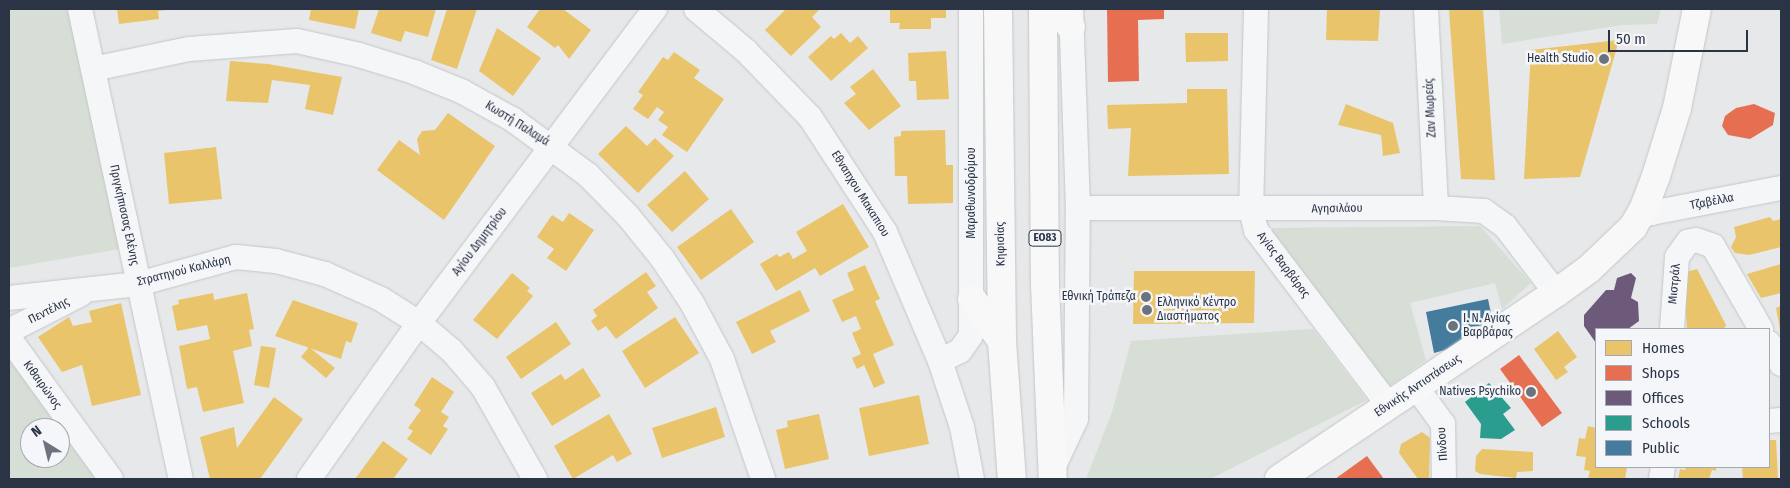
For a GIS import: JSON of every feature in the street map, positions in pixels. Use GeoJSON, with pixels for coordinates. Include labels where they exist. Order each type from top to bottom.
{"type":"FeatureCollection","features":[{"type":"Feature","properties":{"kind":"main road","name":"Κηφισίας"},"geometry":{"type":"LineString","coordinates":[[998,9],[1002,341],[1012,479]]}},
{"type":"Feature","properties":{"kind":"main road","name":"ΕΟ83"},"geometry":{"type":"LineString","coordinates":[[1043,9],[1045,284],[1054,475]]}},
{"type":"Feature","properties":{"kind":"main road","name":"Εθνικής Αντιστάσεως"},"geometry":{"type":"LineString","coordinates":[[1279,479],[1556,293],[1619,242],[1643,210],[1677,108],[1697,9]]}},
{"type":"Feature","properties":{"kind":"main road"},"geometry":{"type":"LineString","coordinates":[[972,299],[1002,341]]}},
{"type":"Feature","properties":{"kind":"street","name":"Πριγκήπισσας Ελένης"},"geometry":{"type":"LineString","coordinates":[[80,9],[181,479]]}},
{"type":"Feature","properties":{"kind":"street","name":"Αγίου Δημητρίου"},"geometry":{"type":"LineString","coordinates":[[309,479],[419,323],[655,9]]}},
{"type":"Feature","properties":{"kind":"street","name":"Εθναπχου Μακαπιου"},"geometry":{"type":"LineString","coordinates":[[696,9],[746,51],[810,117],[885,232],[940,361],[962,427],[972,479]]}},
{"type":"Feature","properties":{"kind":"street","name":"Μαραθωνοδρόμου"},"geometry":{"type":"LineString","coordinates":[[940,361],[952,357],[968,344],[972,299],[971,9]]}},
{"type":"Feature","properties":{"kind":"street","name":"Αγίας Βαρβάρας"},"geometry":{"type":"LineString","coordinates":[[1256,9],[1251,210],[1256,230],[1388,406]]}},
{"type":"Feature","properties":{"kind":"street","name":"Ζαν Μωρεάς"},"geometry":{"type":"LineString","coordinates":[[1426,9],[1436,208]]}},
{"type":"Feature","properties":{"kind":"street"},"geometry":{"type":"LineString","coordinates":[[1054,475],[1076,419],[1078,208],[1068,15]]}},
{"type":"Feature","properties":{"kind":"street","name":"Κωστή Παλαμά"},"geometry":{"type":"LineString","coordinates":[[93,69],[189,49],[234,43],[297,42],[359,55],[461,91],[553,146],[628,216],[692,303],[722,359],[763,479]]}},
{"type":"Feature","properties":{"kind":"street","name":"Τζαβέλλα"},"geometry":{"type":"LineString","coordinates":[[1643,210],[1651,213],[1781,188]]}},
{"type":"Feature","properties":{"kind":"street","name":"Αγησιλάου"},"geometry":{"type":"LineString","coordinates":[[1078,208],[1251,210],[1472,209],[1495,216],[1556,293]]}},
{"type":"Feature","properties":{"kind":"street","name":"Μιστράλ"},"geometry":{"type":"LineString","coordinates":[[1672,328],[1677,257],[1688,242],[1705,241],[1713,246],[1760,328]]}},
{"type":"Feature","properties":{"kind":"street","name":"Στρατηγού Καλλάρη"},"geometry":{"type":"LineString","coordinates":[[9,298],[138,284],[236,258],[276,261],[325,274],[381,299],[419,323],[452,351],[483,387],[535,479]]}},
{"type":"Feature","properties":{"kind":"street","name":"Πεντέλης"},"geometry":{"type":"LineString","coordinates":[[9,331],[88,289]]}},
{"type":"Feature","properties":{"kind":"street","name":"Κιθαιρώνος"},"geometry":{"type":"LineString","coordinates":[[9,338],[111,479]]}},
{"type":"Feature","properties":{"kind":"street"},"geometry":{"type":"LineString","coordinates":[[1770,345],[1781,364]]}},
{"type":"Feature","properties":{"kind":"street","name":"Πίνδου"},"geometry":{"type":"LineString","coordinates":[[1416,387],[1443,424],[1444,479]]}},
{"type":"Feature","properties":{"kind":"shaded area"},"geometry":{"type":"Polygon","coordinates":[[[9,9],[73,9],[126,248],[9,268],[9,9]]]}},
{"type":"Feature","properties":{"kind":"shaded area"},"geometry":{"type":"Polygon","coordinates":[[[1499,9],[1661,9],[1657,24],[1622,25],[1502,44],[1499,9]]]}},
{"type":"Feature","properties":{"kind":"shaded area"},"geometry":{"type":"Polygon","coordinates":[[[1480,226],[1531,283],[1502,309],[1495,283],[1410,303],[1426,360],[1390,386],[1268,228],[1480,226]]]}},
{"type":"Feature","properties":{"kind":"shaded area"},"geometry":{"type":"Polygon","coordinates":[[[1313,329],[1367,400],[1210,479],[1086,479],[1112,412],[1131,341],[1313,329]]]}},
{"type":"Feature","properties":{"kind":"shaded area"},"geometry":{"type":"Polygon","coordinates":[[[9,341],[59,418],[20,418],[20,468],[70,468],[70,435],[99,479],[9,479],[9,341]]]}},
{"type":"Feature","properties":{"kind":"building: Homes"},"geometry":{"type":"Polygon","coordinates":[[[117,9],[168,10],[158,11],[159,19],[119,24],[117,9]]]}},
{"type":"Feature","properties":{"kind":"building: Homes"},"geometry":{"type":"Polygon","coordinates":[[[311,9],[359,9],[355,29],[309,20],[311,9]]]}},
{"type":"Feature","properties":{"kind":"building: Homes"},"geometry":{"type":"Polygon","coordinates":[[[379,9],[436,9],[428,37],[405,31],[401,42],[371,33],[379,9]]]}},
{"type":"Feature","properties":{"kind":"building: Homes"},"geometry":{"type":"Polygon","coordinates":[[[447,9],[477,9],[457,69],[431,60],[447,9]]]}},
{"type":"Feature","properties":{"kind":"building: Homes"},"geometry":{"type":"Polygon","coordinates":[[[540,9],[563,9],[591,30],[569,59],[558,45],[555,48],[527,27],[540,9]]]}},
{"type":"Feature","properties":{"kind":"building: Homes"},"geometry":{"type":"Polygon","coordinates":[[[786,9],[820,9],[812,17],[821,27],[791,56],[765,30],[786,9]]]}},
{"type":"Feature","properties":{"kind":"building: Homes"},"geometry":{"type":"Polygon","coordinates":[[[890,9],[946,9],[946,18],[931,18],[931,29],[899,29],[900,23],[890,23],[890,9]]]}},
{"type":"Feature","properties":{"kind":"building: Homes"},"geometry":{"type":"Polygon","coordinates":[[[1327,9],[1380,9],[1378,41],[1326,40],[1327,9]]]}},
{"type":"Feature","properties":{"kind":"building: Homes"},"geometry":{"type":"Polygon","coordinates":[[[1449,9],[1483,9],[1495,180],[1461,179],[1449,9]]]}},
{"type":"Feature","properties":{"kind":"building: Homes"},"geometry":{"type":"Polygon","coordinates":[[[497,28],[541,58],[513,96],[479,71],[497,28]]]}},
{"type":"Feature","properties":{"kind":"building: Homes"},"geometry":{"type":"Polygon","coordinates":[[[841,33],[850,43],[858,36],[868,48],[831,81],[808,57],[831,36],[834,39],[841,33]]]}},
{"type":"Feature","properties":{"kind":"building: Homes"},"geometry":{"type":"Polygon","coordinates":[[[1185,33],[1228,33],[1228,61],[1186,62],[1185,33]]]}},
{"type":"Feature","properties":{"kind":"building: Homes"},"geometry":{"type":"Polygon","coordinates":[[[1619,40],[1580,177],[1524,179],[1531,50],[1619,40]]]}},
{"type":"Feature","properties":{"kind":"building: Homes"},"geometry":{"type":"Polygon","coordinates":[[[946,51],[949,99],[917,100],[916,81],[909,81],[908,53],[946,51]]]}},
{"type":"Feature","properties":{"kind":"building: Homes"},"geometry":{"type":"Polygon","coordinates":[[[674,52],[700,70],[694,78],[724,99],[687,152],[662,135],[668,127],[658,120],[664,112],[657,107],[648,119],[633,109],[643,95],[638,92],[663,57],[668,60],[674,52]]]}},
{"type":"Feature","properties":{"kind":"building: Homes"},"geometry":{"type":"Polygon","coordinates":[[[230,61],[268,64],[342,77],[333,115],[305,109],[310,85],[272,80],[268,103],[226,101],[230,61]]]}},
{"type":"Feature","properties":{"kind":"building: Homes"},"geometry":{"type":"Polygon","coordinates":[[[873,69],[901,106],[869,130],[844,103],[856,94],[850,87],[873,69]]]}},
{"type":"Feature","properties":{"kind":"building: Homes"},"geometry":{"type":"Polygon","coordinates":[[[1187,89],[1227,89],[1229,174],[1128,176],[1131,128],[1108,129],[1107,105],[1187,103],[1187,89]]]}},
{"type":"Feature","properties":{"kind":"building: Homes"},"geometry":{"type":"Polygon","coordinates":[[[1346,104],[1393,123],[1400,153],[1383,156],[1381,135],[1338,125],[1346,104]]]}},
{"type":"Feature","properties":{"kind":"building: Homes"},"geometry":{"type":"Polygon","coordinates":[[[448,113],[495,146],[444,220],[377,170],[399,140],[420,155],[417,139],[422,131],[435,130],[448,113]]]}},
{"type":"Feature","properties":{"kind":"building: Homes"},"geometry":{"type":"Polygon","coordinates":[[[626,126],[647,146],[655,138],[674,156],[638,193],[598,154],[626,126]]]}},
{"type":"Feature","properties":{"kind":"building: Homes"},"geometry":{"type":"Polygon","coordinates":[[[945,130],[946,165],[953,165],[953,203],[908,204],[907,176],[895,176],[894,137],[901,136],[901,131],[945,130]]]}},
{"type":"Feature","properties":{"kind":"building: Homes"},"geometry":{"type":"Polygon","coordinates":[[[216,147],[222,199],[169,204],[164,153],[216,147]]]}},
{"type":"Feature","properties":{"kind":"building: Homes"},"geometry":{"type":"Polygon","coordinates":[[[685,171],[709,199],[672,232],[647,205],[685,171]]]}},
{"type":"Feature","properties":{"kind":"building: Homes"},"geometry":{"type":"Polygon","coordinates":[[[843,204],[869,247],[820,276],[815,268],[776,291],[760,264],[777,254],[779,257],[789,252],[793,259],[807,251],[796,232],[843,204]]]}},
{"type":"Feature","properties":{"kind":"building: Homes"},"geometry":{"type":"Polygon","coordinates":[[[731,209],[754,242],[701,280],[677,247],[731,209]]]}},
{"type":"Feature","properties":{"kind":"building: Homes"},"geometry":{"type":"Polygon","coordinates":[[[569,213],[594,230],[566,271],[547,258],[554,249],[537,237],[552,215],[563,222],[569,213]]]}},
{"type":"Feature","properties":{"kind":"building: Homes"},"geometry":{"type":"Polygon","coordinates":[[[1770,217],[1773,221],[1781,219],[1781,247],[1749,255],[1735,253],[1731,247],[1736,237],[1734,227],[1770,217]]]}},
{"type":"Feature","properties":{"kind":"building: Homes"},"geometry":{"type":"Polygon","coordinates":[[[1781,264],[1781,293],[1761,298],[1747,274],[1781,264]]]}},
{"type":"Feature","properties":{"kind":"building: Homes"},"geometry":{"type":"Polygon","coordinates":[[[865,265],[880,299],[875,301],[894,345],[873,354],[885,383],[874,388],[864,365],[857,369],[852,358],[861,354],[852,333],[861,329],[856,316],[842,322],[832,300],[854,290],[847,273],[865,265]]]}},
{"type":"Feature","properties":{"kind":"building: Homes"},"geometry":{"type":"Polygon","coordinates":[[[1697,269],[1726,325],[1724,328],[1687,328],[1683,273],[1697,269]]]}},
{"type":"Feature","properties":{"kind":"building: Homes"},"geometry":{"type":"Polygon","coordinates":[[[1134,271],[1255,271],[1254,323],[1133,324],[1134,271]]]}},
{"type":"Feature","properties":{"kind":"building: Homes"},"geometry":{"type":"Polygon","coordinates":[[[646,272],[656,286],[647,292],[658,308],[616,339],[606,326],[598,331],[591,321],[597,316],[593,310],[646,272]]]}},
{"type":"Feature","properties":{"kind":"building: Homes"},"geometry":{"type":"Polygon","coordinates":[[[512,273],[530,288],[527,291],[533,296],[497,339],[473,320],[512,273]]]}},
{"type":"Feature","properties":{"kind":"building: Homes"},"geometry":{"type":"Polygon","coordinates":[[[800,290],[810,311],[770,331],[776,342],[752,354],[736,322],[800,290]]]}},
{"type":"Feature","properties":{"kind":"building: Homes"},"geometry":{"type":"Polygon","coordinates":[[[213,293],[214,300],[247,293],[254,329],[249,330],[252,346],[233,351],[244,403],[203,412],[197,387],[187,389],[179,346],[210,339],[207,325],[177,331],[172,306],[179,304],[178,300],[213,293]]]}},
{"type":"Feature","properties":{"kind":"building: Homes"},"geometry":{"type":"Polygon","coordinates":[[[293,300],[358,323],[351,343],[346,341],[341,359],[275,336],[293,300]]]}},
{"type":"Feature","properties":{"kind":"building: Homes"},"geometry":{"type":"Polygon","coordinates":[[[121,303],[141,395],[92,406],[82,365],[62,372],[38,337],[69,317],[73,326],[92,322],[89,311],[121,303]]]}},
{"type":"Feature","properties":{"kind":"building: Homes"},"geometry":{"type":"Polygon","coordinates":[[[1781,306],[1781,328],[1780,329],[1776,308],[1781,306]]]}},
{"type":"Feature","properties":{"kind":"building: Homes"},"geometry":{"type":"Polygon","coordinates":[[[675,317],[699,353],[645,388],[622,351],[675,317]]]}},
{"type":"Feature","properties":{"kind":"building: Homes"},"geometry":{"type":"Polygon","coordinates":[[[556,322],[571,344],[521,379],[506,357],[556,322]]]}},
{"type":"Feature","properties":{"kind":"building: Homes"},"geometry":{"type":"Polygon","coordinates":[[[1558,331],[1577,357],[1564,367],[1568,372],[1556,380],[1534,349],[1558,331]]]}},
{"type":"Feature","properties":{"kind":"building: Homes"},"geometry":{"type":"Polygon","coordinates":[[[261,346],[276,348],[269,388],[254,385],[261,346]]]}},
{"type":"Feature","properties":{"kind":"building: Homes"},"geometry":{"type":"Polygon","coordinates":[[[309,347],[335,368],[326,378],[301,357],[309,347]]]}},
{"type":"Feature","properties":{"kind":"building: Homes"},"geometry":{"type":"Polygon","coordinates":[[[583,368],[601,396],[552,426],[531,393],[561,374],[565,380],[583,368]]]}},
{"type":"Feature","properties":{"kind":"building: Homes"},"geometry":{"type":"Polygon","coordinates":[[[432,377],[454,392],[441,412],[449,417],[443,426],[448,429],[431,455],[407,439],[413,431],[408,428],[421,410],[414,405],[432,377]]]}},
{"type":"Feature","properties":{"kind":"building: Homes"},"geometry":{"type":"Polygon","coordinates":[[[919,395],[929,444],[869,456],[859,408],[919,395]]]}},
{"type":"Feature","properties":{"kind":"building: Homes"},"geometry":{"type":"Polygon","coordinates":[[[274,397],[303,419],[260,479],[210,479],[200,437],[234,427],[237,448],[274,397]]]}},
{"type":"Feature","properties":{"kind":"building: Homes"},"geometry":{"type":"Polygon","coordinates":[[[716,407],[725,437],[662,458],[652,428],[716,407]]]}},
{"type":"Feature","properties":{"kind":"building: Homes"},"geometry":{"type":"Polygon","coordinates":[[[609,414],[632,454],[617,462],[613,455],[573,479],[554,446],[609,414]]]}},
{"type":"Feature","properties":{"kind":"building: Homes"},"geometry":{"type":"Polygon","coordinates":[[[819,414],[829,459],[785,469],[776,430],[788,427],[787,421],[819,414]]]}},
{"type":"Feature","properties":{"kind":"building: Homes"},"geometry":{"type":"Polygon","coordinates":[[[1588,426],[1595,428],[1595,468],[1627,468],[1625,479],[1588,479],[1590,471],[1584,470],[1586,457],[1576,456],[1579,438],[1585,439],[1588,426]]]}},
{"type":"Feature","properties":{"kind":"building: Homes"},"geometry":{"type":"Polygon","coordinates":[[[1422,432],[1430,438],[1429,479],[1418,479],[1399,453],[1401,444],[1422,432]]]}},
{"type":"Feature","properties":{"kind":"building: Homes"},"geometry":{"type":"Polygon","coordinates":[[[1770,440],[1776,440],[1778,479],[1743,479],[1742,468],[1770,468],[1770,440]]]}},
{"type":"Feature","properties":{"kind":"building: Homes"},"geometry":{"type":"Polygon","coordinates":[[[383,441],[408,459],[393,479],[355,479],[383,441]]]}},
{"type":"Feature","properties":{"kind":"building: Homes"},"geometry":{"type":"Polygon","coordinates":[[[1482,449],[1533,452],[1533,471],[1517,472],[1516,478],[1480,474],[1475,471],[1476,456],[1482,449]]]}},
{"type":"Feature","properties":{"kind":"building: Homes"},"geometry":{"type":"Polygon","coordinates":[[[1686,468],[1716,468],[1716,471],[1712,470],[1709,479],[1678,479],[1680,469],[1685,470],[1686,468]]]}},
{"type":"Feature","properties":{"kind":"building: Shops"},"geometry":{"type":"Polygon","coordinates":[[[1107,9],[1164,9],[1164,19],[1138,20],[1139,81],[1108,82],[1107,9]]]}},
{"type":"Feature","properties":{"kind":"building: Shops"},"geometry":{"type":"Polygon","coordinates":[[[1754,104],[1775,113],[1773,125],[1750,139],[1728,135],[1722,126],[1725,116],[1736,108],[1754,104]]]}},
{"type":"Feature","properties":{"kind":"building: Shops"},"geometry":{"type":"Polygon","coordinates":[[[1519,355],[1562,413],[1542,427],[1500,369],[1519,355]]]}},
{"type":"Feature","properties":{"kind":"building: Shops"},"geometry":{"type":"Polygon","coordinates":[[[1367,456],[1384,479],[1335,479],[1367,456]]]}},
{"type":"Feature","properties":{"kind":"building: Offices"},"geometry":{"type":"Polygon","coordinates":[[[1631,273],[1636,278],[1631,298],[1638,302],[1639,321],[1629,328],[1595,328],[1595,342],[1584,326],[1584,315],[1606,290],[1614,290],[1617,278],[1631,273]]]}},
{"type":"Feature","properties":{"kind":"building: Schools"},"geometry":{"type":"Polygon","coordinates":[[[1489,383],[1511,408],[1503,414],[1515,430],[1501,439],[1480,438],[1481,424],[1465,402],[1489,383]]]}},
{"type":"Feature","properties":{"kind":"building: Public","name":"Ι. Ν. Αγίας Βαρβάρας"},"geometry":{"type":"Polygon","coordinates":[[[1488,299],[1493,323],[1461,330],[1464,345],[1434,353],[1426,312],[1488,299]]]}},
{"type":"Feature","properties":{"kind":"place","name":"Health Studio"},"geometry":{"type":"Point","coordinates":[1604,59]}},
{"type":"Feature","properties":{"kind":"place","name":"Εθνική Τράπεζα"},"geometry":{"type":"Point","coordinates":[1146,297]}},
{"type":"Feature","properties":{"kind":"place","name":"Ελληνικό Κέντρο Διαστήματος"},"geometry":{"type":"Point","coordinates":[1147,310]}},
{"type":"Feature","properties":{"kind":"place","name":"Ι. Ν. Αγίας Βαρβάρας"},"geometry":{"type":"Point","coordinates":[1453,326]}},
{"type":"Feature","properties":{"kind":"place","name":"Natives Psychiko"},"geometry":{"type":"Point","coordinates":[1531,392]}}]}
